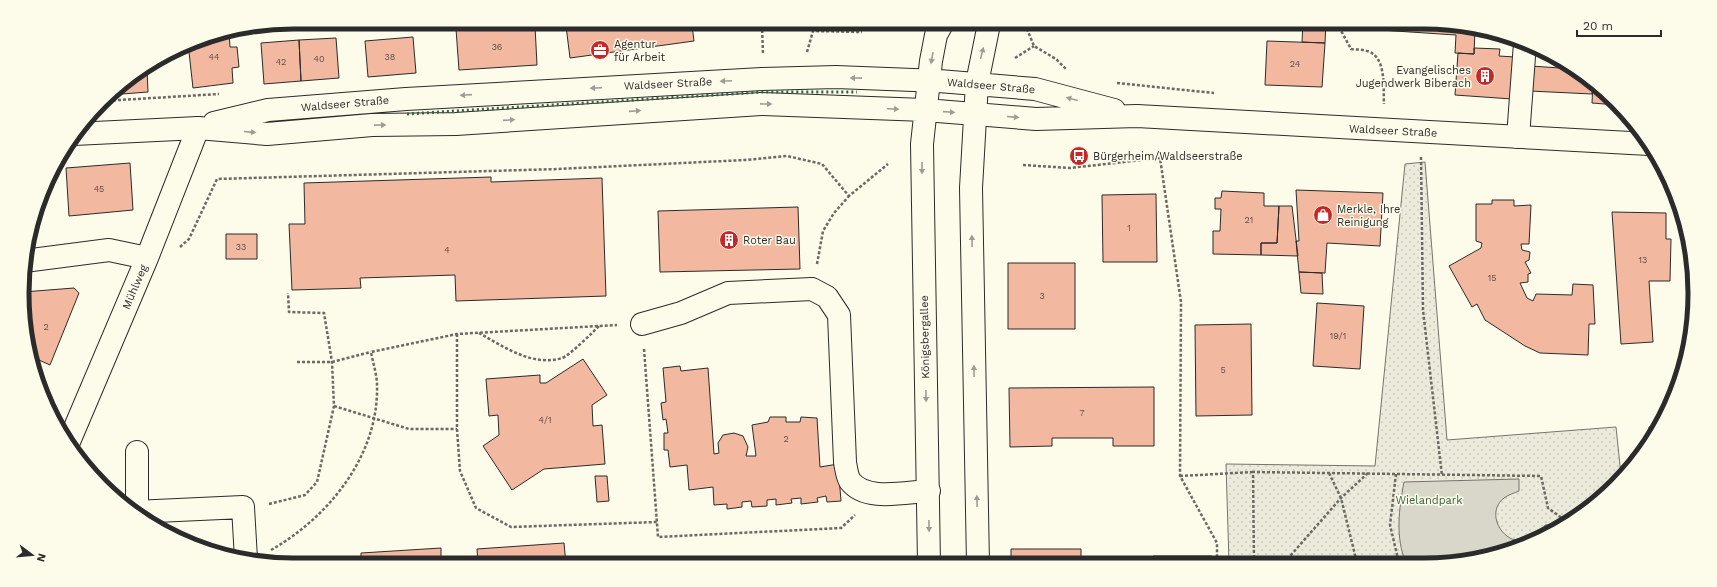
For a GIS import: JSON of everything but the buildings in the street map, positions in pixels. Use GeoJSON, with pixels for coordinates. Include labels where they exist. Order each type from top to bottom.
{"type":"FeatureCollection","features":[{"type":"Feature","properties":{"kind":"main road","name":"Königsbergallee"},"geometry":{"type":"LineString","coordinates":[[929,558],[922,224],[922,144],[929,80],[936,35],[939,29]]}},
{"type":"Feature","properties":{"kind":"main road"},"geometry":{"type":"LineString","coordinates":[[978,558],[971,188],[974,114],[977,83],[989,29]]}},
{"type":"Feature","properties":{"kind":"main road"},"geometry":{"type":"LineString","coordinates":[[1518,137],[1526,49]]}},
{"type":"Feature","properties":{"kind":"main road","name":"Waldseer Straße"},"geometry":{"type":"LineString","coordinates":[[198,128],[268,110],[414,98],[762,79],[836,77],[929,80],[1035,89],[1137,116]]}},
{"type":"Feature","properties":{"kind":"main road","name":"Waldseer Straße"},"geometry":{"type":"LineString","coordinates":[[83,134],[198,128],[267,134],[372,125],[456,124],[761,104],[925,110],[1036,119],[1137,116],[1422,133],[1641,144]]}},
{"type":"Feature","properties":{"kind":"main road","name":"Mühlweg"},"geometry":{"type":"LineString","coordinates":[[71,436],[147,258],[198,128]]}},
{"type":"Feature","properties":{"kind":"main road"},"geometry":{"type":"LineString","coordinates":[[31,260],[109,250],[147,258]]}},
{"type":"Feature","properties":{"kind":"main road"},"geometry":{"type":"LineString","coordinates":[[642,324],[681,313],[728,293],[812,288],[827,297],[839,315],[845,462],[849,480],[860,490],[876,494],[928,491]]}},
{"type":"Feature","properties":{"kind":"main road"},"geometry":{"type":"LineString","coordinates":[[136,452],[136,506]]}},
{"type":"Feature","properties":{"kind":"main road"},"geometry":{"type":"LineString","coordinates":[[145,512],[243,507],[246,554]]}},
{"type":"Feature","properties":{"kind":"path"},"geometry":{"type":"LineString","coordinates":[[762,29],[763,57]]}},
{"type":"Feature","properties":{"kind":"path"},"geometry":{"type":"LineString","coordinates":[[1027,29],[1034,46],[1056,59]]}},
{"type":"Feature","properties":{"kind":"path"},"geometry":{"type":"LineString","coordinates":[[1340,29],[1351,49],[1369,51],[1379,62],[1383,83]]}},
{"type":"Feature","properties":{"kind":"path"},"geometry":{"type":"LineString","coordinates":[[805,57],[813,31],[862,32]]}},
{"type":"Feature","properties":{"kind":"path"},"geometry":{"type":"LineString","coordinates":[[1015,58],[1034,46]]}},
{"type":"Feature","properties":{"kind":"path"},"geometry":{"type":"LineString","coordinates":[[1422,133],[1422,310],[1442,476]]}},
{"type":"Feature","properties":{"kind":"path"},"geometry":{"type":"LineString","coordinates":[[147,258],[162,262],[189,239],[217,179],[558,170],[745,160],[787,156],[822,164],[849,196]]}},
{"type":"Feature","properties":{"kind":"path"},"geometry":{"type":"LineString","coordinates":[[1023,165],[1070,168],[1160,158],[1181,302],[1180,476],[1217,543],[1217,558]]}},
{"type":"Feature","properties":{"kind":"path"},"geometry":{"type":"LineString","coordinates":[[812,288],[824,231],[834,213],[849,196],[888,164]]}},
{"type":"Feature","properties":{"kind":"path"},"geometry":{"type":"LineString","coordinates":[[243,507],[278,503],[305,495],[317,482],[334,406],[332,362],[324,312],[289,312],[288,293]]}},
{"type":"Feature","properties":{"kind":"path"},"geometry":{"type":"LineString","coordinates":[[297,362],[332,362],[371,352],[457,334],[642,324],[658,537],[842,528],[876,494]]}},
{"type":"Feature","properties":{"kind":"path"},"geometry":{"type":"LineString","coordinates":[[479,332],[506,348],[533,360],[564,358],[599,326]]}},
{"type":"Feature","properties":{"kind":"path"},"geometry":{"type":"LineString","coordinates":[[457,334],[457,428],[460,471],[476,508],[511,527],[657,522]]}},
{"type":"Feature","properties":{"kind":"path"},"geometry":{"type":"LineString","coordinates":[[257,556],[266,553],[285,542],[322,510],[355,471],[368,444],[375,418],[377,385],[371,352]]}},
{"type":"Feature","properties":{"kind":"path"},"geometry":{"type":"LineString","coordinates":[[334,406],[409,429],[457,428]]}},
{"type":"Feature","properties":{"kind":"path"},"geometry":{"type":"LineString","coordinates":[[1180,476],[1253,472],[1369,472],[1442,476],[1541,476],[1548,508],[1562,517]]}},
{"type":"Feature","properties":{"kind":"path"},"geometry":{"type":"LineString","coordinates":[[1253,472],[1254,558]]}},
{"type":"Feature","properties":{"kind":"path"},"geometry":{"type":"LineString","coordinates":[[1288,558],[1341,498],[1369,472]]}},
{"type":"Feature","properties":{"kind":"path"},"geometry":{"type":"LineString","coordinates":[[1329,473],[1341,498],[1356,558]]}},
{"type":"Feature","properties":{"kind":"path"},"geometry":{"type":"LineString","coordinates":[[1396,474],[1390,525],[1398,558]]}},
{"type":"Feature","properties":{"kind":"green space","name":"Wielandpark"},"geometry":{"type":"Polygon","coordinates":[[[1425,162],[1447,440],[1616,427],[1620,470],[1611,481],[1585,503],[1556,523],[1509,544],[1475,553],[1458,556],[1424,558],[1229,558],[1226,464],[1375,466],[1405,164],[1425,162]]]}},
{"type":"Feature","properties":{"kind":"shaded area"},"geometry":{"type":"Polygon","coordinates":[[[1519,479],[1519,491],[1504,498],[1498,505],[1496,514],[1497,522],[1501,530],[1508,537],[1519,540],[1492,549],[1458,556],[1404,558],[1399,533],[1404,482],[1519,479]]]}},
{"type":"Feature","properties":{"kind":"shaded area"},"geometry":{"type":"Polygon","coordinates":[[[1553,524],[1542,530],[1545,525],[1553,524]]]}},
{"type":"Feature","properties":{"kind":"hedge"},"geometry":{"type":"LineString","coordinates":[[407,114],[762,92],[857,92]]}},
{"type":"Feature","properties":{"kind":"place","name":"Agentur für Arbeit"},"geometry":{"type":"Point","coordinates":[600,50]}},
{"type":"Feature","properties":{"kind":"place","name":"Evangelisches Jugendwerk Biberach"},"geometry":{"type":"Point","coordinates":[1485,76]}},
{"type":"Feature","properties":{"kind":"place","name":"Bürgerheim/Waldseerstraße"},"geometry":{"type":"Point","coordinates":[1079,156]}},
{"type":"Feature","properties":{"kind":"place","name":"Merkle, Ihre Reinigung"},"geometry":{"type":"Point","coordinates":[1323,215]}},
{"type":"Feature","properties":{"kind":"place","name":"Roter Bau"},"geometry":{"type":"Point","coordinates":[729,240]}}]}
